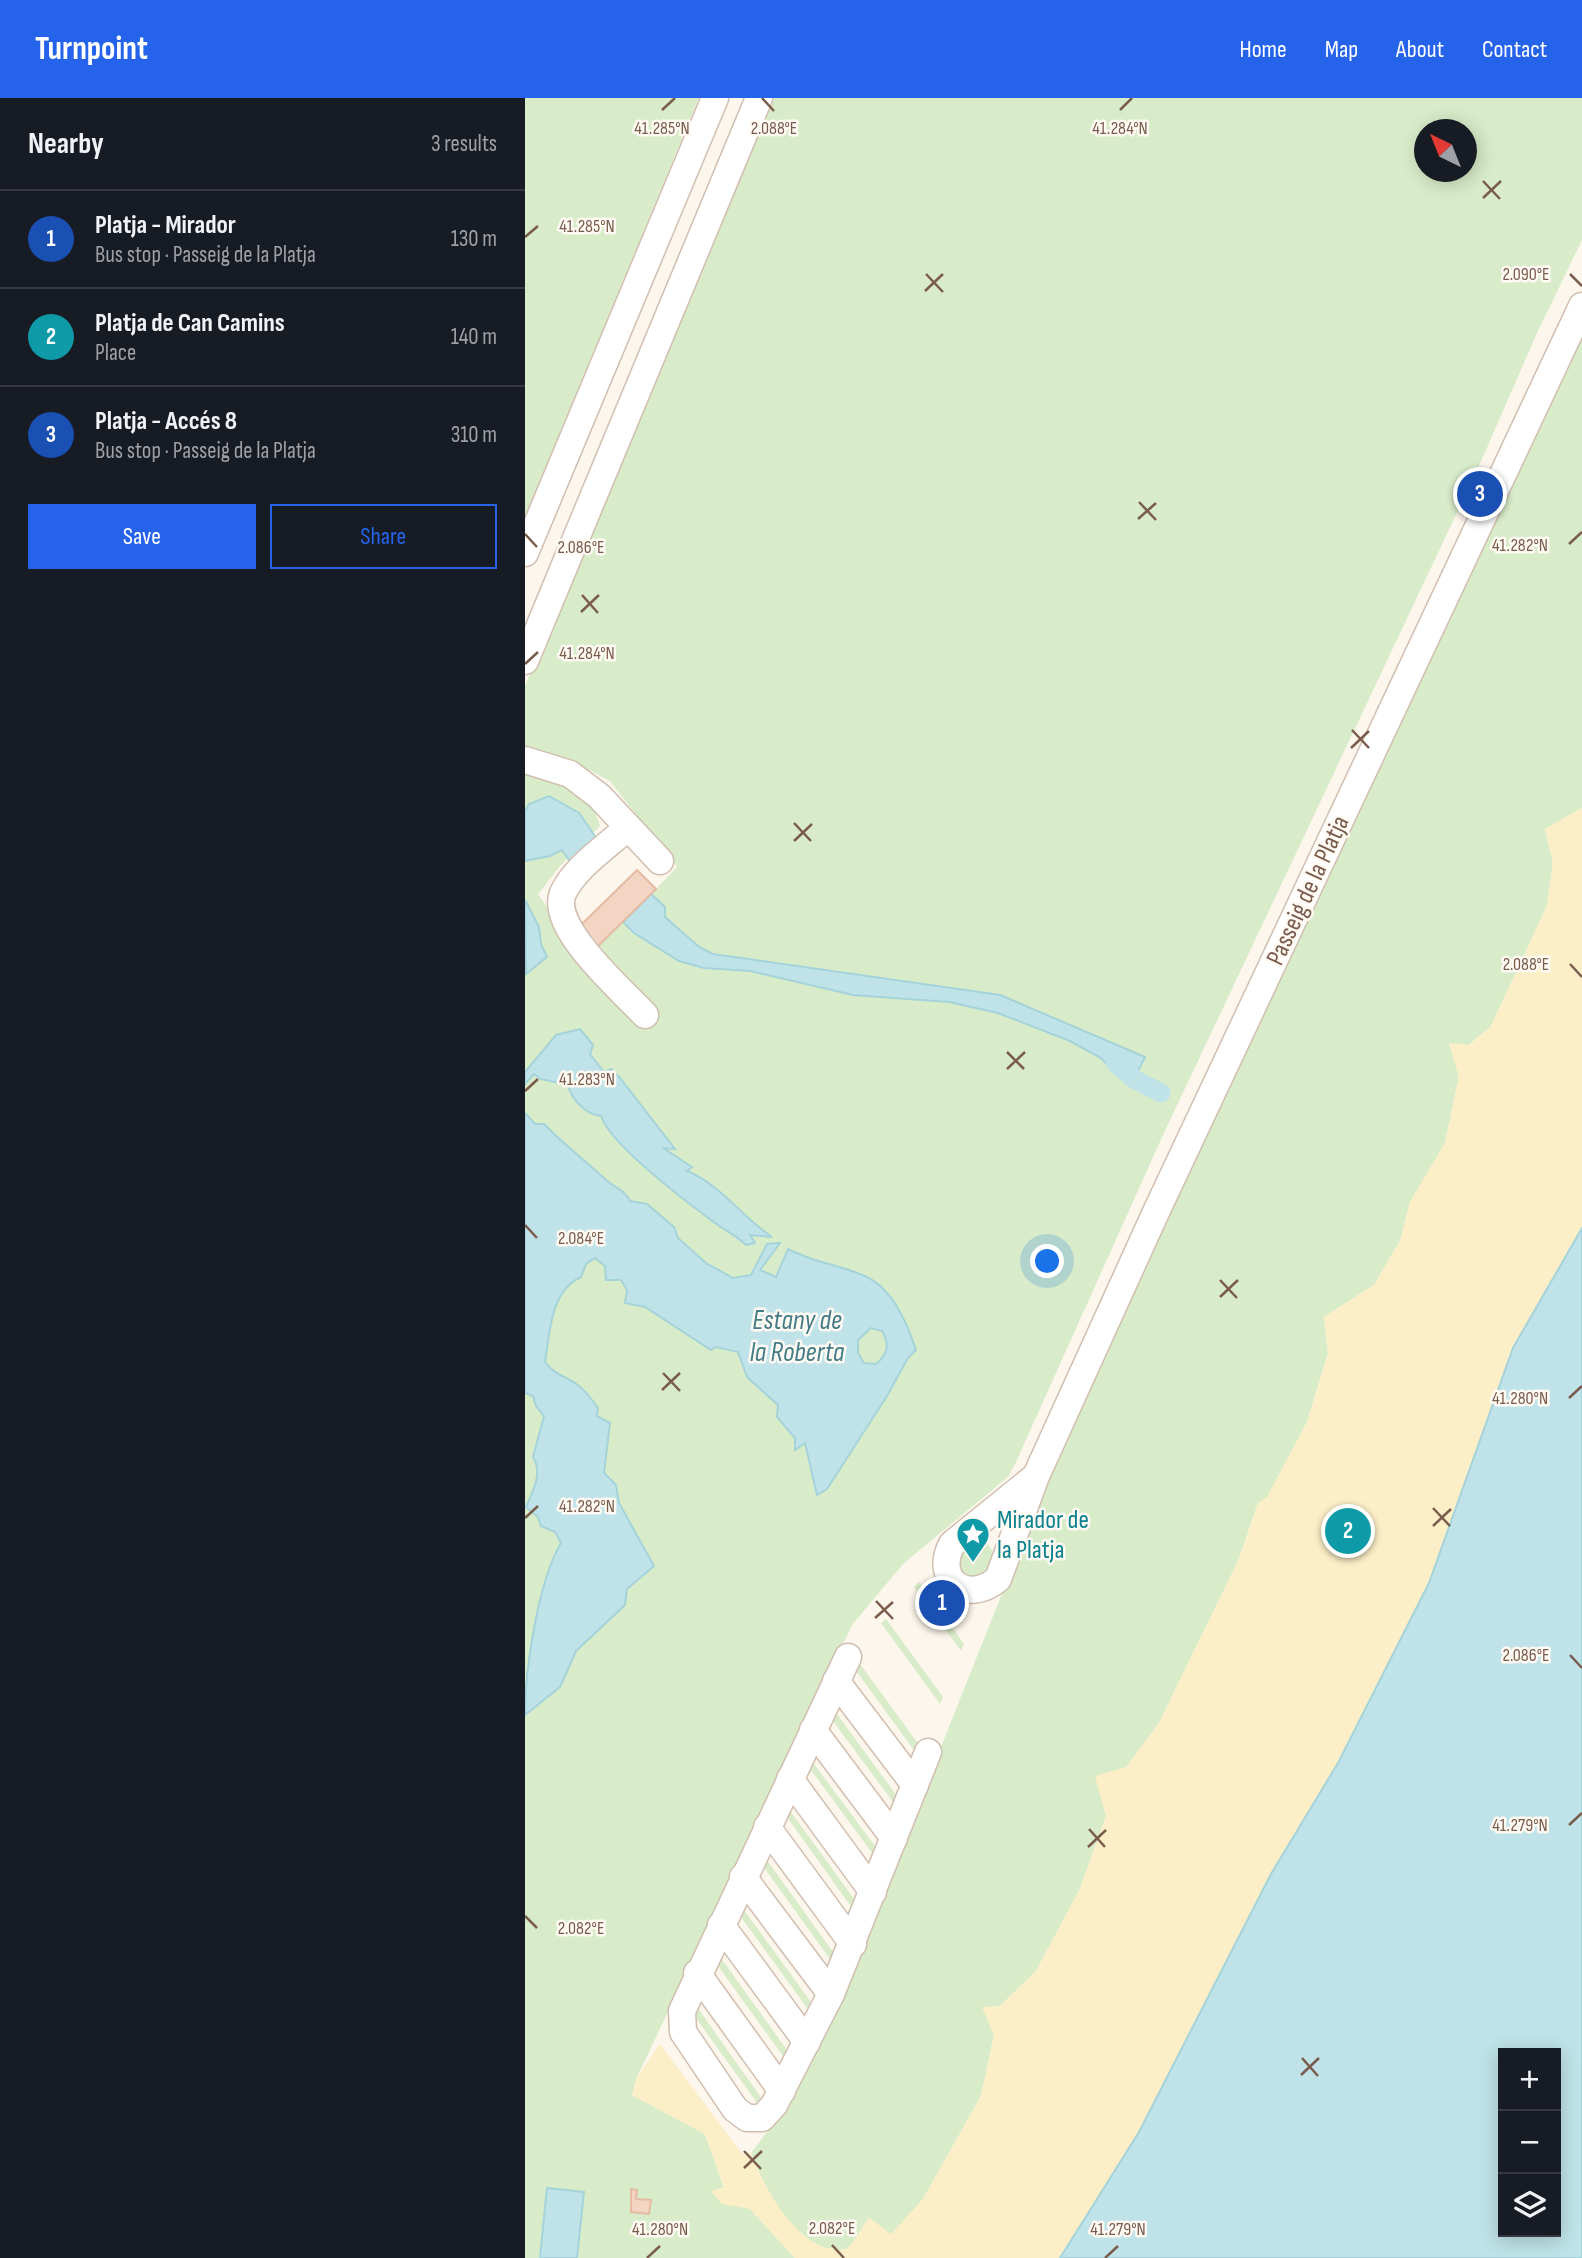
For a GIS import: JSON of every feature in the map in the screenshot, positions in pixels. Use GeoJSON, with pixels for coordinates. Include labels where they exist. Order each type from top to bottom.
{"type":"FeatureCollection","features":[{"type":"Feature","properties":{"kind":"street"},"geometry":{"type":"LineString","coordinates":[[525,553],[715,98]]}},
{"type":"Feature","properties":{"kind":"street"},"geometry":{"type":"LineString","coordinates":[[525,661],[759,98]]}},
{"type":"Feature","properties":{"kind":"street","name":"Passeig de la Platja"},"geometry":{"type":"LineString","coordinates":[[1036,1476],[952,1544],[946,1556],[946,1569],[951,1581],[962,1589],[975,1591],[987,1587],[997,1579],[1036,1476],[1156,1212],[1582,306]]}},
{"type":"Feature","properties":{"kind":"street"},"geometry":{"type":"LineString","coordinates":[[525,760],[570,774],[599,796],[660,861]]}},
{"type":"Feature","properties":{"kind":"street"},"geometry":{"type":"LineString","coordinates":[[628,827],[579,873],[563,894],[561,910],[568,928],[588,954],[645,1015]]}},
{"type":"Feature","properties":{"kind":"street"},"geometry":{"type":"LineString","coordinates":[[960,1537],[980,1535],[993,1542],[1003,1566]]}},
{"type":"Feature","properties":{"kind":"street"},"geometry":{"type":"LineString","coordinates":[[935,1558],[938,1580],[950,1599],[968,1607],[990,1598]]}},
{"type":"Feature","properties":{"kind":"street"},"geometry":{"type":"LineString","coordinates":[[915,1785],[842,1669],[697,1973],[682,2011],[683,2032],[736,2109],[747,2118],[762,2118],[782,2091],[831,1994],[853,1944],[928,1752]]}},
{"type":"Feature","properties":{"kind":"street"},"geometry":{"type":"LineString","coordinates":[[813,1730],[894,1838]]}},
{"type":"Feature","properties":{"kind":"street"},"geometry":{"type":"LineString","coordinates":[[790,1779],[873,1892]]}},
{"type":"Feature","properties":{"kind":"street"},"geometry":{"type":"LineString","coordinates":[[767,1827],[853,1944]]}},
{"type":"Feature","properties":{"kind":"street"},"geometry":{"type":"LineString","coordinates":[[743,1877],[831,1994]]}},
{"type":"Feature","properties":{"kind":"street"},"geometry":{"type":"LineString","coordinates":[[720,1925],[807,2042]]}},
{"type":"Feature","properties":{"kind":"street"},"geometry":{"type":"LineString","coordinates":[[697,1973],[782,2091]]}},
{"type":"Feature","properties":{"kind":"green space"},"geometry":{"type":"Polygon","coordinates":[[[525,98],[699,98],[525,517],[525,98]]]}},
{"type":"Feature","properties":{"kind":"green space"},"geometry":{"type":"Polygon","coordinates":[[[774,98],[1582,98],[1582,240],[1537,333],[1479,466],[1163,1135],[1016,1462],[1008,1477],[904,1563],[852,1625],[637,2077],[632,2095],[705,2134],[724,2188],[712,2191],[750,2209],[795,2258],[525,2258],[525,768],[560,782],[581,795],[596,814],[600,826],[561,865],[538,894],[571,942],[598,946],[623,922],[645,919],[651,894],[677,867],[610,781],[589,770],[525,752],[525,686],[774,98]]]}},
{"type":"Feature","properties":{"kind":"green space"},"geometry":{"type":"Polygon","coordinates":[[[1582,331],[1582,808],[1545,829],[1553,863],[1547,906],[1491,1026],[1469,1045],[1450,1044],[1459,1077],[1445,1143],[1410,1202],[1400,1241],[1374,1285],[1324,1317],[1328,1353],[1307,1422],[1267,1498],[1258,1503],[1239,1559],[1159,1723],[1126,1768],[1096,1776],[1106,1816],[1080,1889],[1036,1971],[1000,2006],[981,2096],[923,2199],[891,2235],[869,2218],[847,2249],[829,2249],[798,2231],[785,2216],[773,2199],[751,2153],[770,2128],[871,1923],[1046,1483],[1182,1185],[1582,331]]]}},
{"type":"Feature","properties":{"kind":"green space"},"geometry":{"type":"Polygon","coordinates":[[[970,1539],[987,1543],[997,1558],[996,1567],[969,1585],[951,1557],[970,1539]]]}},
{"type":"Feature","properties":{"kind":"green space"},"geometry":{"type":"Polygon","coordinates":[[[919,1582],[964,1644],[961,1651],[914,1587],[919,1582]]]}},
{"type":"Feature","properties":{"kind":"green space"},"geometry":{"type":"Polygon","coordinates":[[[886,1619],[943,1697],[940,1704],[881,1623],[886,1619]]]}},
{"type":"Feature","properties":{"kind":"green space"},"geometry":{"type":"Polygon","coordinates":[[[858,1661],[922,1749],[919,1757],[854,1668],[858,1661]]]}},
{"type":"Feature","properties":{"kind":"green space"},"geometry":{"type":"Polygon","coordinates":[[[837,1714],[902,1803],[899,1810],[833,1721],[837,1714]]]}},
{"type":"Feature","properties":{"kind":"green space"},"geometry":{"type":"Polygon","coordinates":[[[811,1760],[881,1854],[878,1861],[808,1766],[811,1760]]]}},
{"type":"Feature","properties":{"kind":"green space"},"geometry":{"type":"Polygon","coordinates":[[[788,1808],[860,1907],[857,1915],[785,1814],[788,1808]]]}},
{"type":"Feature","properties":{"kind":"green space"},"geometry":{"type":"Polygon","coordinates":[[[764,1856],[838,1959],[835,1966],[760,1862],[764,1856]]]}},
{"type":"Feature","properties":{"kind":"green space"},"geometry":{"type":"Polygon","coordinates":[[[741,1906],[816,2009],[813,2016],[738,1913],[741,1906]]]}},
{"type":"Feature","properties":{"kind":"green space"},"geometry":{"type":"Polygon","coordinates":[[[718,1954],[792,2057],[788,2063],[715,1962],[718,1954]]]}},
{"type":"Feature","properties":{"kind":"green space"},"geometry":{"type":"Polygon","coordinates":[[[695,2004],[762,2099],[757,2103],[691,2011],[695,2004]]]}},
{"type":"Feature","properties":{"kind":"sand"},"geometry":{"type":"Polygon","coordinates":[[[1582,808],[1582,1228],[1513,1348],[1429,1583],[1338,1763],[1271,1874],[1139,2132],[1060,2258],[795,2258],[750,2209],[722,2204],[711,2191],[724,2188],[705,2134],[632,2095],[637,2077],[660,2044],[743,2155],[751,2153],[764,2182],[785,2216],[813,2242],[830,2249],[847,2249],[869,2218],[891,2234],[923,2199],[981,2096],[994,2036],[982,2007],[1000,2006],[1036,1971],[1080,1889],[1106,1816],[1095,1776],[1126,1767],[1159,1723],[1239,1559],[1258,1503],[1267,1497],[1307,1422],[1328,1354],[1324,1317],[1374,1285],[1400,1241],[1410,1202],[1445,1143],[1459,1077],[1449,1043],[1469,1045],[1491,1026],[1547,906],[1553,863],[1545,829],[1582,808]]]}},
{"type":"Feature","properties":{"kind":"water"},"geometry":{"type":"Polygon","coordinates":[[[549,796],[579,813],[597,839],[571,863],[562,850],[550,856],[525,861],[525,811],[529,804],[549,796]]]}},
{"type":"Feature","properties":{"kind":"water"},"geometry":{"type":"Polygon","coordinates":[[[651,894],[665,907],[665,917],[699,947],[713,954],[1000,995],[1145,1057],[1134,1079],[1115,1073],[1101,1058],[1070,1041],[998,1013],[949,1002],[853,995],[750,971],[704,968],[679,961],[634,933],[623,922],[651,894]]]}},
{"type":"Feature","properties":{"kind":"water"},"geometry":{"type":"Polygon","coordinates":[[[525,900],[539,927],[541,944],[547,957],[526,974],[525,900]]]}},
{"type":"Feature","properties":{"kind":"water","name":"Estany de la Roberta"},"geometry":{"type":"Polygon","coordinates":[[[580,1029],[593,1045],[590,1054],[604,1072],[611,1069],[620,1078],[675,1149],[663,1148],[692,1167],[687,1171],[710,1184],[772,1237],[750,1235],[755,1243],[746,1245],[719,1226],[634,1158],[619,1143],[601,1116],[590,1113],[580,1105],[572,1096],[568,1085],[541,1079],[534,1074],[525,1084],[525,1072],[556,1035],[580,1029]]]}},
{"type":"Feature","properties":{"kind":"water","name":"Estany de la Roberta"},"geometry":{"type":"Polygon","coordinates":[[[525,1113],[535,1124],[544,1124],[622,1191],[630,1201],[647,1204],[674,1227],[678,1238],[706,1263],[733,1278],[751,1275],[767,1244],[780,1243],[760,1270],[776,1277],[788,1249],[855,1272],[875,1282],[884,1289],[898,1308],[916,1350],[908,1358],[887,1396],[827,1489],[817,1495],[805,1443],[795,1450],[795,1438],[777,1417],[778,1405],[747,1377],[738,1352],[716,1347],[711,1350],[645,1307],[625,1303],[627,1290],[621,1280],[606,1280],[605,1266],[595,1258],[586,1264],[581,1277],[571,1283],[557,1302],[550,1326],[545,1362],[555,1372],[581,1388],[598,1408],[597,1416],[610,1423],[604,1473],[616,1485],[619,1503],[654,1566],[627,1589],[625,1605],[576,1651],[560,1687],[525,1715],[527,1674],[534,1626],[546,1580],[561,1543],[555,1532],[541,1526],[538,1517],[526,1507],[536,1482],[537,1469],[533,1457],[544,1416],[536,1406],[533,1396],[525,1393],[525,1113]],[[871,1328],[858,1340],[858,1353],[864,1363],[876,1364],[887,1349],[882,1331],[871,1328]]]}},
{"type":"Feature","properties":{"kind":"water"},"geometry":{"type":"Polygon","coordinates":[[[1582,1228],[1582,2258],[1060,2258],[1139,2132],[1271,1874],[1338,1763],[1429,1583],[1513,1348],[1582,1228]]]}},
{"type":"Feature","properties":{"kind":"water"},"geometry":{"type":"Polygon","coordinates":[[[547,2188],[584,2192],[577,2258],[540,2258],[547,2188]]]}},
{"type":"Feature","properties":{"kind":"building"},"geometry":{"type":"Polygon","coordinates":[[[637,870],[656,889],[598,946],[579,927],[637,870]]]}},
{"type":"Feature","properties":{"kind":"building"},"geometry":{"type":"Polygon","coordinates":[[[631,2189],[637,2190],[636,2199],[651,2200],[649,2214],[631,2212],[631,2189]]]}},
{"type":"Feature","properties":{"kind":"waterway"},"geometry":{"type":"LineString","coordinates":[[1115,1063],[1134,1079],[1161,1093]]}},
{"type":"Feature","properties":{"kind":"place","name":"Platja - Accés 8"},"geometry":{"type":"Point","coordinates":[1480,494]}},
{"type":"Feature","properties":{"kind":"place","name":"Platja de Can Camins"},"geometry":{"type":"Point","coordinates":[1348,1531]}},
{"type":"Feature","properties":{"kind":"place","name":"Mirador de la Platja"},"geometry":{"type":"Point","coordinates":[973,1564]}},
{"type":"Feature","properties":{"kind":"place","name":"Platja - Mirador"},"geometry":{"type":"Point","coordinates":[942,1603]}}]}
